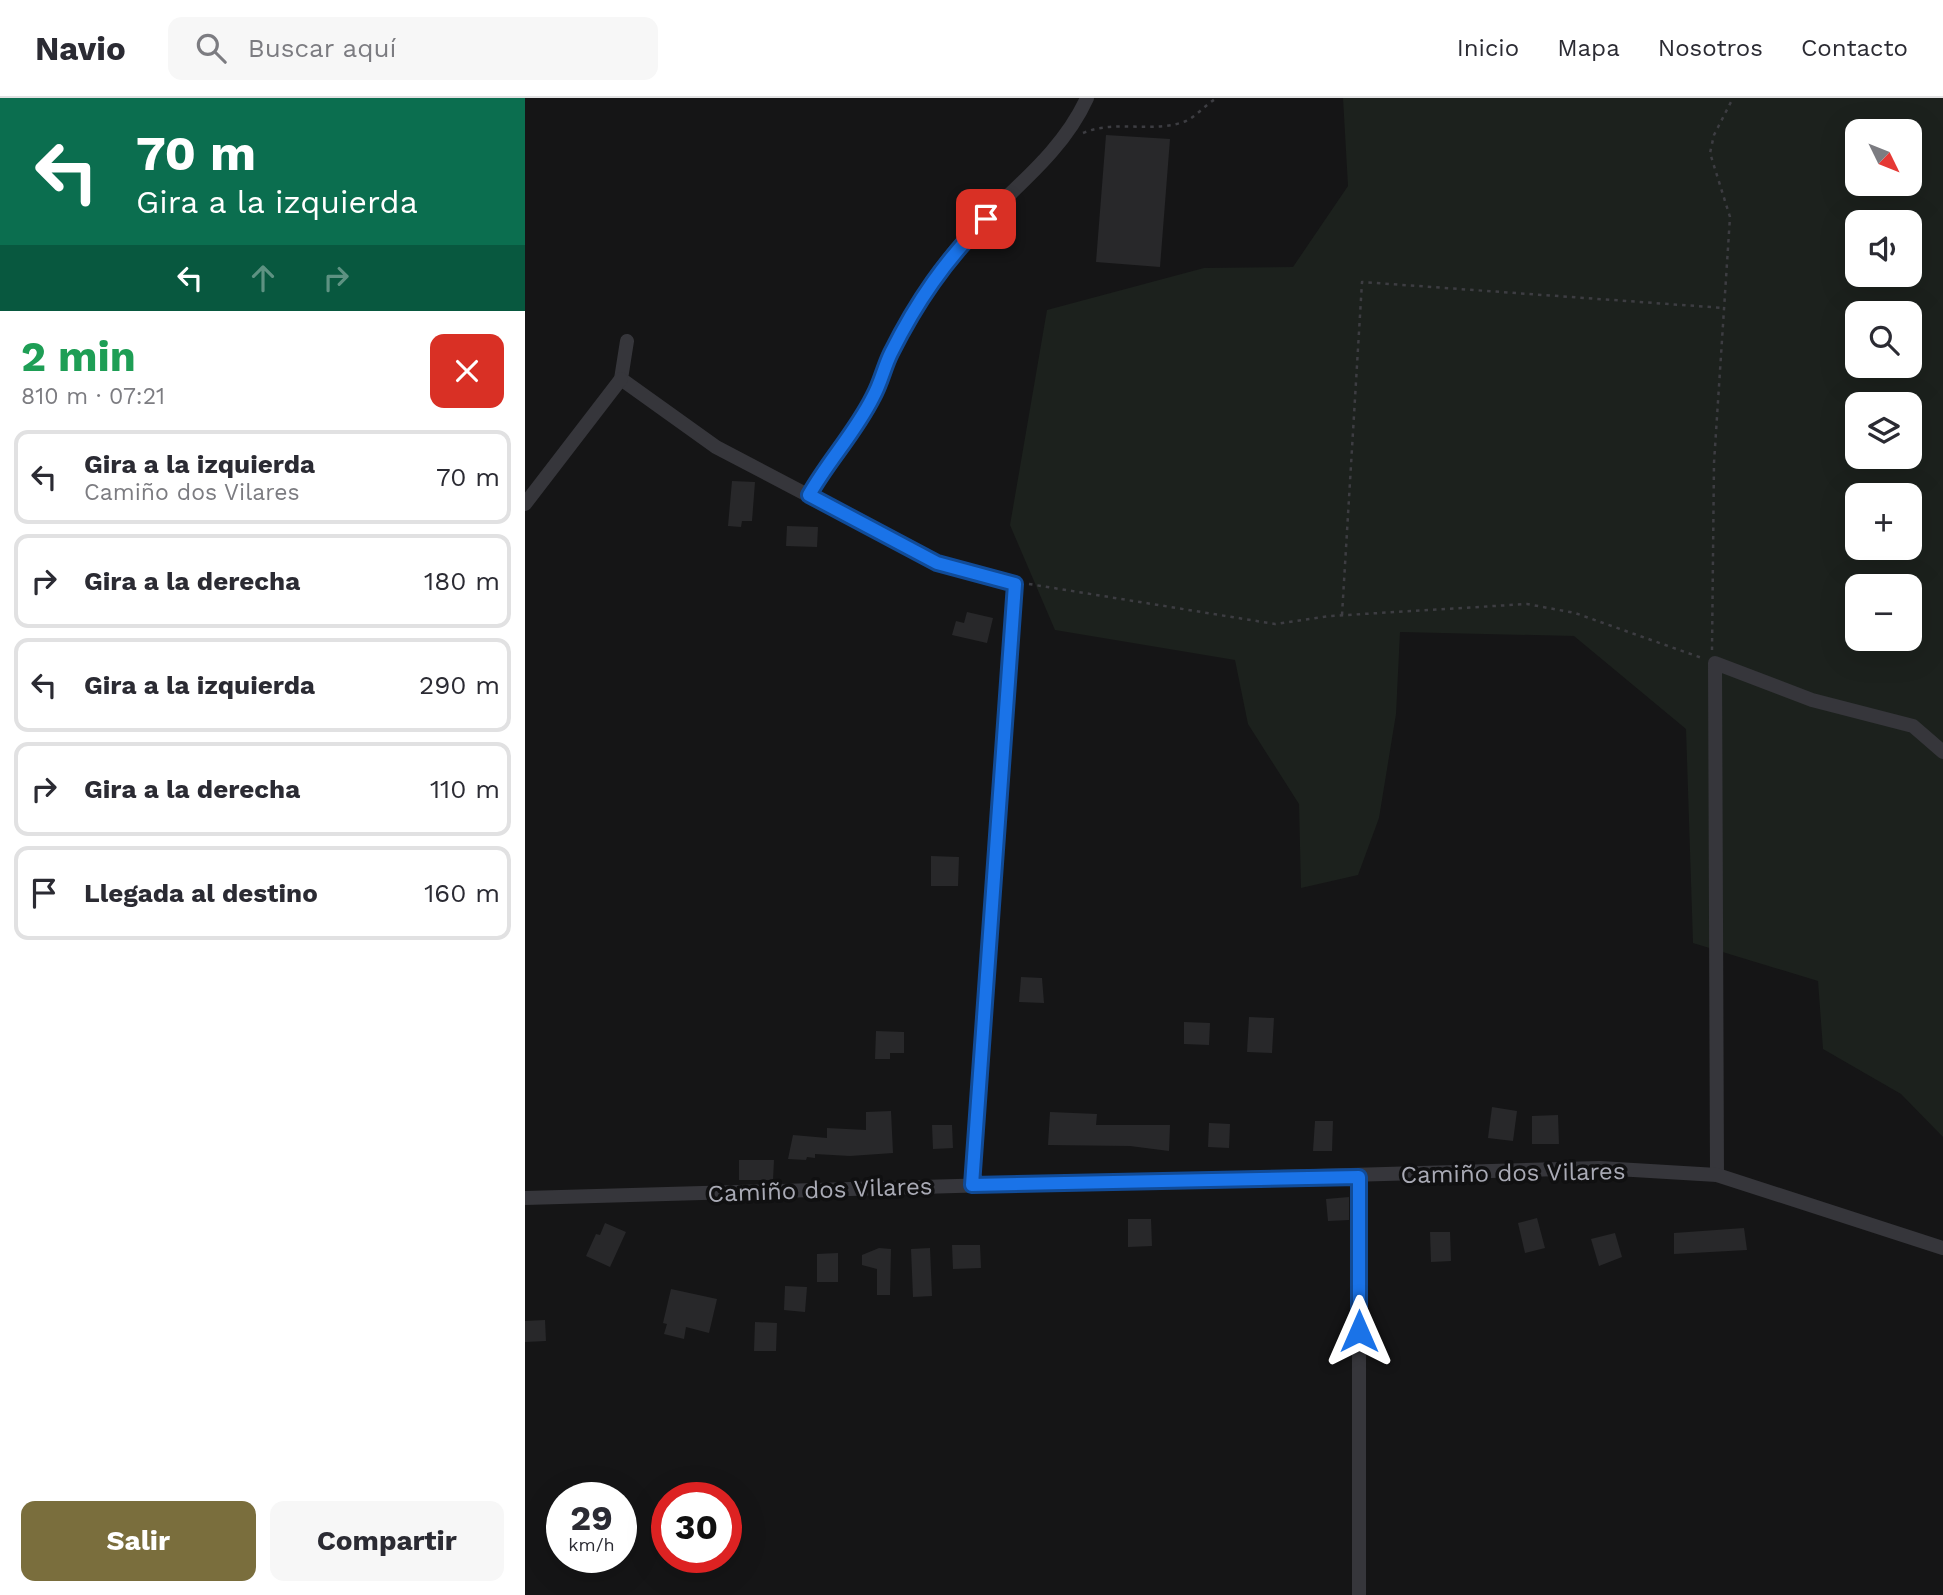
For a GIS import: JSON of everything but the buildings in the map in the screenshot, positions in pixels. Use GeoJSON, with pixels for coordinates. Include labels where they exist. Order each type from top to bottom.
{"type":"FeatureCollection","features":[{"type":"Feature","properties":{"kind":"street"},"geometry":{"type":"LineString","coordinates":[[809,495],[826,464],[847,442],[874,396],[890,355],[926,290],[950,256],[1061,144],[1087,98]]}},
{"type":"Feature","properties":{"kind":"street"},"geometry":{"type":"LineString","coordinates":[[525,504],[621,379],[627,341]]}},
{"type":"Feature","properties":{"kind":"street"},"geometry":{"type":"LineString","coordinates":[[621,379],[716,447],[937,563],[1015,584],[972,1185]]}},
{"type":"Feature","properties":{"kind":"street"},"geometry":{"type":"LineString","coordinates":[[1717,1175],[1715,663],[1812,700],[1913,726],[1943,752]]}},
{"type":"Feature","properties":{"kind":"street","name":"Camiño dos Vilares"},"geometry":{"type":"LineString","coordinates":[[525,1198],[1359,1177],[1600,1168],[1717,1175],[1943,1248]]}},
{"type":"Feature","properties":{"kind":"street"},"geometry":{"type":"LineString","coordinates":[[1359,1177],[1359,1595]]}},
{"type":"Feature","properties":{"kind":"path"},"geometry":{"type":"LineString","coordinates":[[1061,144],[1087,131],[1116,125],[1147,126],[1184,122],[1217,98]]}},
{"type":"Feature","properties":{"kind":"path"},"geometry":{"type":"LineString","coordinates":[[1015,584],[1275,624],[1342,615],[1527,604],[1575,613],[1715,663],[1712,637],[1714,463],[1730,217],[1710,153],[1714,135],[1733,98]]}},
{"type":"Feature","properties":{"kind":"path"},"geometry":{"type":"LineString","coordinates":[[1342,615],[1361,282],[1724,308]]}},
{"type":"Feature","properties":{"kind":"shaded area"},"geometry":{"type":"Polygon","coordinates":[[[1343,98],[1943,98],[1943,1137],[1901,1094],[1823,1049],[1818,981],[1693,943],[1686,729],[1574,636],[1400,632],[1396,714],[1379,818],[1358,875],[1301,888],[1299,804],[1248,724],[1235,660],[1055,630],[1010,525],[1047,310],[1204,268],[1293,267],[1348,186],[1343,98]]]}},
{"type":"Feature","properties":{"kind":"route"},"geometry":{"type":"LineString","coordinates":[[986,219],[950,256],[926,290],[890,355],[874,396],[847,442],[826,464],[809,495],[937,563],[1015,584],[972,1185],[1359,1177],[1359,1331]]}}]}
